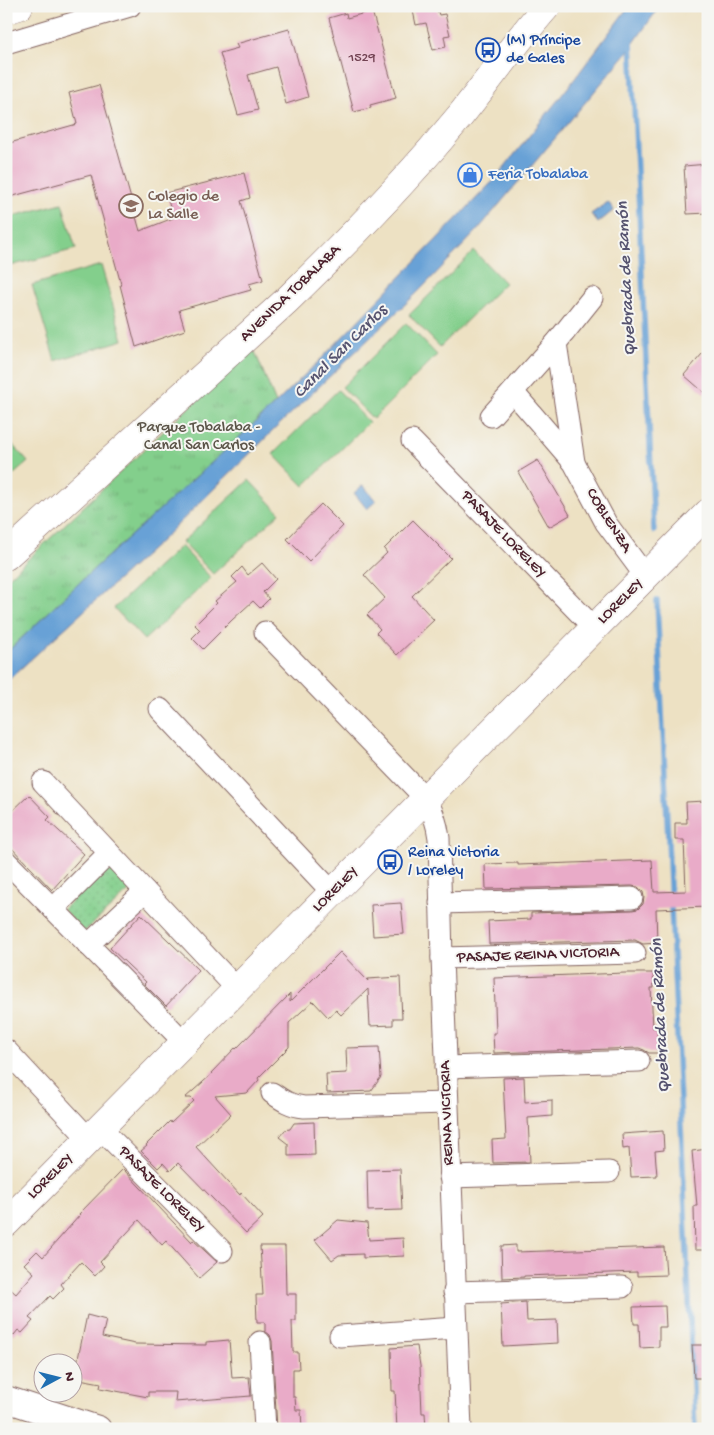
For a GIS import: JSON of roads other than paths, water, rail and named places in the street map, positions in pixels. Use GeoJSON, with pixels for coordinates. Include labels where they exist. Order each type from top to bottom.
{"type":"FeatureCollection","features":[{"type":"Feature","properties":{"kind":"main road"},"geometry":{"type":"LineString","coordinates":[[6,10],[19,6]]}},
{"type":"Feature","properties":{"kind":"main road","name":"AVENIDA TOBALABA"},"geometry":{"type":"LineString","coordinates":[[6,556],[286,301],[337,251],[406,178],[454,123],[547,6]]}},
{"type":"Feature","properties":{"kind":"main road","name":"LORELEY"},"geometry":{"type":"LineString","coordinates":[[6,1222],[708,513]]}},
{"type":"Feature","properties":{"kind":"street"},"geometry":{"type":"LineString","coordinates":[[6,43],[130,6]]}},
{"type":"Feature","properties":{"kind":"street"},"geometry":{"type":"LineString","coordinates":[[491,416],[556,343],[592,298]]}},
{"type":"Feature","properties":{"kind":"street","name":"COBLENZA"},"geometry":{"type":"LineString","coordinates":[[556,343],[574,463]]}},
{"type":"Feature","properties":{"kind":"street","name":"COBLENZA"},"geometry":{"type":"LineString","coordinates":[[513,392],[574,463],[606,522],[654,569]]}},
{"type":"Feature","properties":{"kind":"street","name":"PASAJE LORELEY"},"geometry":{"type":"LineString","coordinates":[[412,442],[595,629]]}},
{"type":"Feature","properties":{"kind":"street"},"geometry":{"type":"LineString","coordinates":[[265,632],[426,799]]}},
{"type":"Feature","properties":{"kind":"street"},"geometry":{"type":"LineString","coordinates":[[160,709],[333,893]]}},
{"type":"Feature","properties":{"kind":"street"},"geometry":{"type":"LineString","coordinates":[[43,782],[237,989]]}},
{"type":"Feature","properties":{"kind":"street","name":"REINA VICTORIA"},"geometry":{"type":"LineString","coordinates":[[426,799],[437,826],[460,1429]]}},
{"type":"Feature","properties":{"kind":"street"},"geometry":{"type":"LineString","coordinates":[[53,909],[109,853]]}},
{"type":"Feature","properties":{"kind":"street"},"geometry":{"type":"LineString","coordinates":[[6,861],[184,1043]]}},
{"type":"Feature","properties":{"kind":"street"},"geometry":{"type":"LineString","coordinates":[[88,945],[145,891]]}},
{"type":"Feature","properties":{"kind":"street"},"geometry":{"type":"LineString","coordinates":[[440,904],[632,898]]}},
{"type":"Feature","properties":{"kind":"street","name":"PASAJE REINA VICTORIA"},"geometry":{"type":"LineString","coordinates":[[442,958],[635,953]]}},
{"type":"Feature","properties":{"kind":"street","name":"PASAJE LORELEY"},"geometry":{"type":"LineString","coordinates":[[6,1050],[222,1251]]}},
{"type":"Feature","properties":{"kind":"street"},"geometry":{"type":"LineString","coordinates":[[446,1068],[638,1061]]}},
{"type":"Feature","properties":{"kind":"street"},"geometry":{"type":"LineString","coordinates":[[272,1093],[287,1103],[304,1107],[447,1103]]}},
{"type":"Feature","properties":{"kind":"street"},"geometry":{"type":"LineString","coordinates":[[450,1177],[609,1172]]}},
{"type":"Feature","properties":{"kind":"street"},"geometry":{"type":"LineString","coordinates":[[454,1292],[622,1287]]}},
{"type":"Feature","properties":{"kind":"street"},"geometry":{"type":"LineString","coordinates":[[340,1336],[456,1328]]}},
{"type":"Feature","properties":{"kind":"street"},"geometry":{"type":"LineString","coordinates":[[260,1342],[266,1429]]}},
{"type":"Feature","properties":{"kind":"street"},"geometry":{"type":"LineString","coordinates":[[6,1399],[73,1425],[98,1429]]}},
{"type":"Feature","properties":{"kind":"water","name":"Canal San Carlos"},"geometry":{"type":"Polygon","coordinates":[[[629,6],[660,6],[626,54],[476,232],[418,292],[164,538],[6,682],[6,653],[97,566],[276,403],[494,180],[573,81],[629,6]]]}},
{"type":"Feature","properties":{"kind":"water"},"geometry":{"type":"Polygon","coordinates":[[[608,202],[614,210],[598,223],[591,214],[608,202]]]}},
{"type":"Feature","properties":{"kind":"water"},"geometry":{"type":"Polygon","coordinates":[[[363,485],[376,501],[367,509],[354,493],[363,485]]]}},
{"type":"Feature","properties":{"kind":"waterway","name":"Quebrada de Ramón"},"geometry":{"type":"LineString","coordinates":[[631,41],[654,531]]}},
{"type":"Feature","properties":{"kind":"waterway","name":"Quebrada de Ramón"},"geometry":{"type":"LineString","coordinates":[[657,601],[695,1429]]}},
{"type":"Feature","properties":{"kind":"place","name":"(M) Príncipe de Gales"},"geometry":{"type":"Point","coordinates":[488,50]}},
{"type":"Feature","properties":{"kind":"place","name":"Feria Tobalaba"},"geometry":{"type":"Point","coordinates":[470,175]}},
{"type":"Feature","properties":{"kind":"place","name":"Colegio de La Salle"},"geometry":{"type":"Point","coordinates":[131,206]}},
{"type":"Feature","properties":{"kind":"place","name":"Reina Victoria / Loreley"},"geometry":{"type":"Point","coordinates":[390,862]}},
{"type":"Feature","properties":{"kind":"park label","name":"Parque Tobalaba - Canal San Carlos"},"geometry":{"type":"Point","coordinates":[199,437]}}]}
